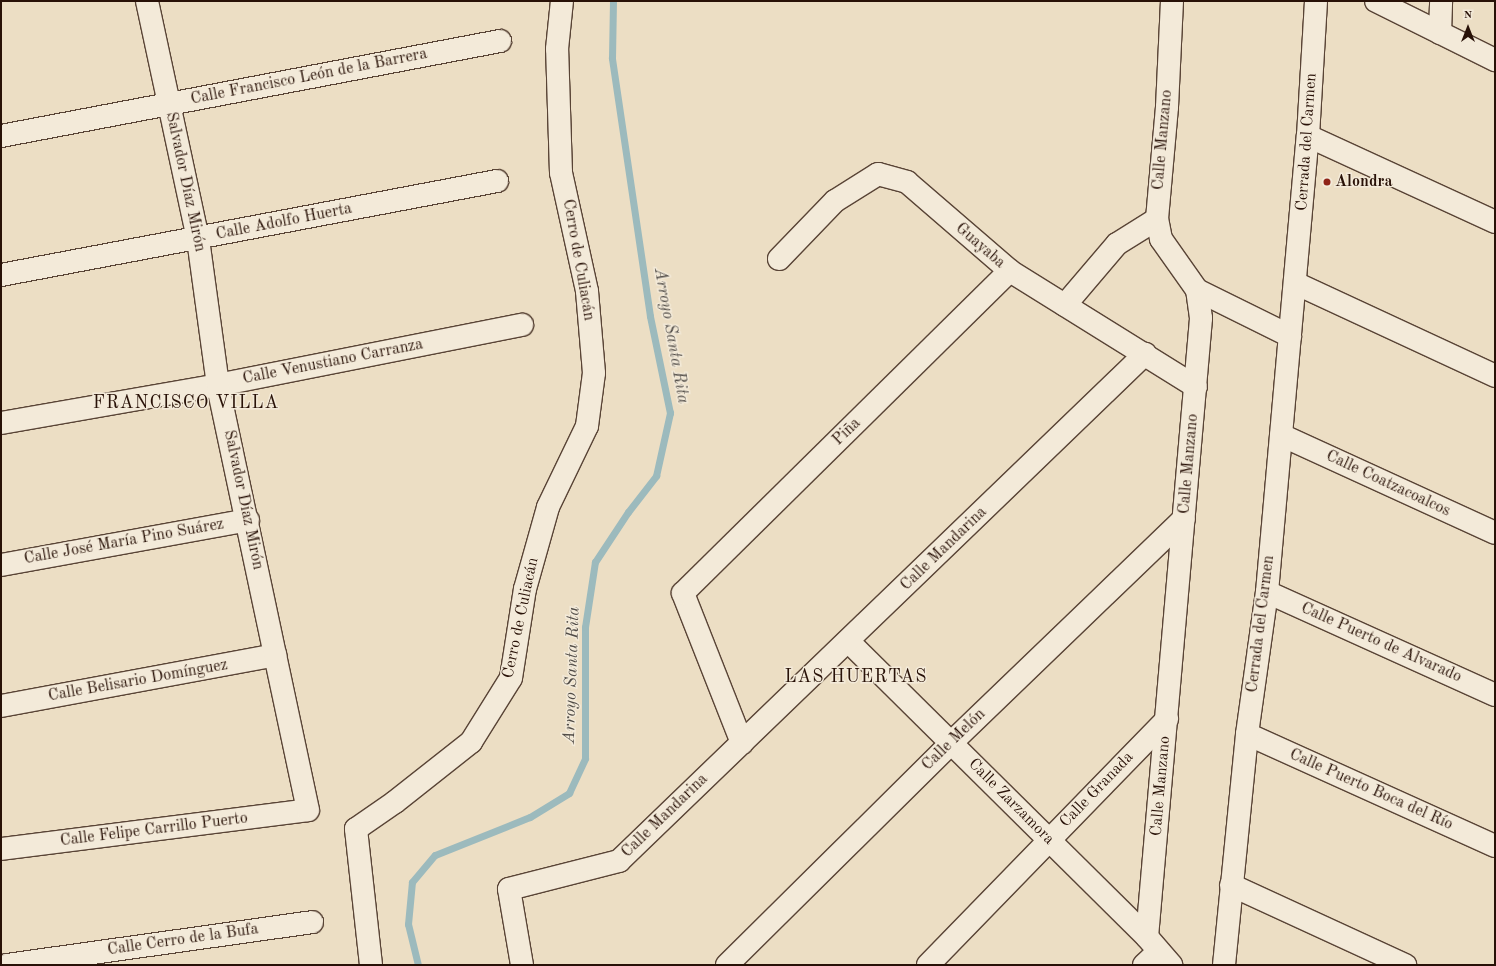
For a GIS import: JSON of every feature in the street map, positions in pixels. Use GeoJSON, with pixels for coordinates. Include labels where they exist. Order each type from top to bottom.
{"type":"FeatureCollection","features":[{"type":"Feature","properties":{"kind":"street","name":"Salvador Díaz Mirón"},"geometry":{"type":"LineString","coordinates":[[147,1],[198,239],[218,385],[248,520],[308,810]]}},
{"type":"Feature","properties":{"kind":"street","name":"Cerro de Culiacán"},"geometry":{"type":"LineString","coordinates":[[371,965],[356,829],[395,802],[471,742],[511,678],[525,589],[548,507],[587,426],[594,373],[587,291],[561,173],[557,49],[562,1]]}},
{"type":"Feature","properties":{"kind":"street","name":"Calle Manzano"},"geometry":{"type":"LineString","coordinates":[[1155,955],[1167,719],[1201,318],[1197,290],[1161,239],[1157,219],[1167,107],[1172,1]]}},
{"type":"Feature","properties":{"kind":"street","name":"Cerrada del Carmen"},"geometry":{"type":"LineString","coordinates":[[1224,965],[1246,734],[1267,592],[1308,136],[1316,1]]}},
{"type":"Feature","properties":{"kind":"street"},"geometry":{"type":"LineString","coordinates":[[1376,1],[1495,60]]}},
{"type":"Feature","properties":{"kind":"street"},"geometry":{"type":"LineString","coordinates":[[1440,33],[1441,1]]}},
{"type":"Feature","properties":{"kind":"street","name":"Calle Francisco León de la Barrera"},"geometry":{"type":"LineString","coordinates":[[1,136],[500,41]]}},
{"type":"Feature","properties":{"kind":"street"},"geometry":{"type":"LineString","coordinates":[[1308,136],[1495,222]]}},
{"type":"Feature","properties":{"kind":"street","name":"Guayaba"},"geometry":{"type":"LineString","coordinates":[[778,259],[835,201],[878,174],[906,182],[1010,271],[1145,354],[1196,388]]}},
{"type":"Feature","properties":{"kind":"street","name":"Calle Adolfo Huerta"},"geometry":{"type":"LineString","coordinates":[[1,275],[497,182]]}},
{"type":"Feature","properties":{"kind":"street"},"geometry":{"type":"LineString","coordinates":[[1065,305],[1117,244],[1157,219]]}},
{"type":"Feature","properties":{"kind":"street","name":"Piña"},"geometry":{"type":"LineString","coordinates":[[742,743],[683,593],[1010,271]]}},
{"type":"Feature","properties":{"kind":"street"},"geometry":{"type":"LineString","coordinates":[[1295,283],[1495,376]]}},
{"type":"Feature","properties":{"kind":"street"},"geometry":{"type":"LineString","coordinates":[[1197,290],[1290,336]]}},
{"type":"Feature","properties":{"kind":"street","name":"Calle Venustiano Carranza"},"geometry":{"type":"LineString","coordinates":[[1,423],[218,385],[522,325]]}},
{"type":"Feature","properties":{"kind":"street","name":"Calle Mandarina"},"geometry":{"type":"LineString","coordinates":[[522,965],[509,889],[619,861],[1145,354]]}},
{"type":"Feature","properties":{"kind":"street","name":"Calle Coatzacoalcos"},"geometry":{"type":"LineString","coordinates":[[1281,434],[1495,533]]}},
{"type":"Feature","properties":{"kind":"street","name":"Calle Melón"},"geometry":{"type":"LineString","coordinates":[[727,965],[951,743],[1184,519]]}},
{"type":"Feature","properties":{"kind":"street","name":"Calle José María Pino Suárez"},"geometry":{"type":"LineString","coordinates":[[1,565],[248,520]]}},
{"type":"Feature","properties":{"kind":"street","name":"Calle Puerto de Alvarado"},"geometry":{"type":"LineString","coordinates":[[1267,592],[1495,694]]}},
{"type":"Feature","properties":{"kind":"street","name":"Calle Zarzamora"},"geometry":{"type":"LineString","coordinates":[[848,641],[1048,840],[1155,955]]}},
{"type":"Feature","properties":{"kind":"street","name":"Calle Belisario Domínguez"},"geometry":{"type":"LineString","coordinates":[[1,706],[275,655]]}},
{"type":"Feature","properties":{"kind":"street","name":"Calle Granada"},"geometry":{"type":"LineString","coordinates":[[928,965],[1167,719]]}},
{"type":"Feature","properties":{"kind":"street","name":"Calle Puerto Boca del Río"},"geometry":{"type":"LineString","coordinates":[[1246,734],[1495,846]]}},
{"type":"Feature","properties":{"kind":"street","name":"Calle Felipe Carrillo Puerto"},"geometry":{"type":"LineString","coordinates":[[1,849],[308,810]]}},
{"type":"Feature","properties":{"kind":"street"},"geometry":{"type":"LineString","coordinates":[[1231,885],[1405,965]]}},
{"type":"Feature","properties":{"kind":"street","name":"Calle Cerro de la Bufa"},"geometry":{"type":"LineString","coordinates":[[7,965],[312,922]]}},
{"type":"Feature","properties":{"kind":"waterway","name":"Arroyo Santa Rita"},"geometry":{"type":"LineString","coordinates":[[418,965],[408,924],[412,882],[435,855],[530,817],[569,793],[585,758],[585,627],[595,562],[628,512],[656,476],[670,413],[650,316],[612,58],[613,1]]}},
{"type":"Feature","properties":{"kind":"place","name":"Alondra"},"geometry":{"type":"Point","coordinates":[1327,182]}},
{"type":"Feature","properties":{"kind":"district","name":"FRANCISCO VILLA"},"geometry":{"type":"Point","coordinates":[186,403]}},
{"type":"Feature","properties":{"kind":"district","name":"LAS HUERTAS"},"geometry":{"type":"Point","coordinates":[856,677]}}]}
